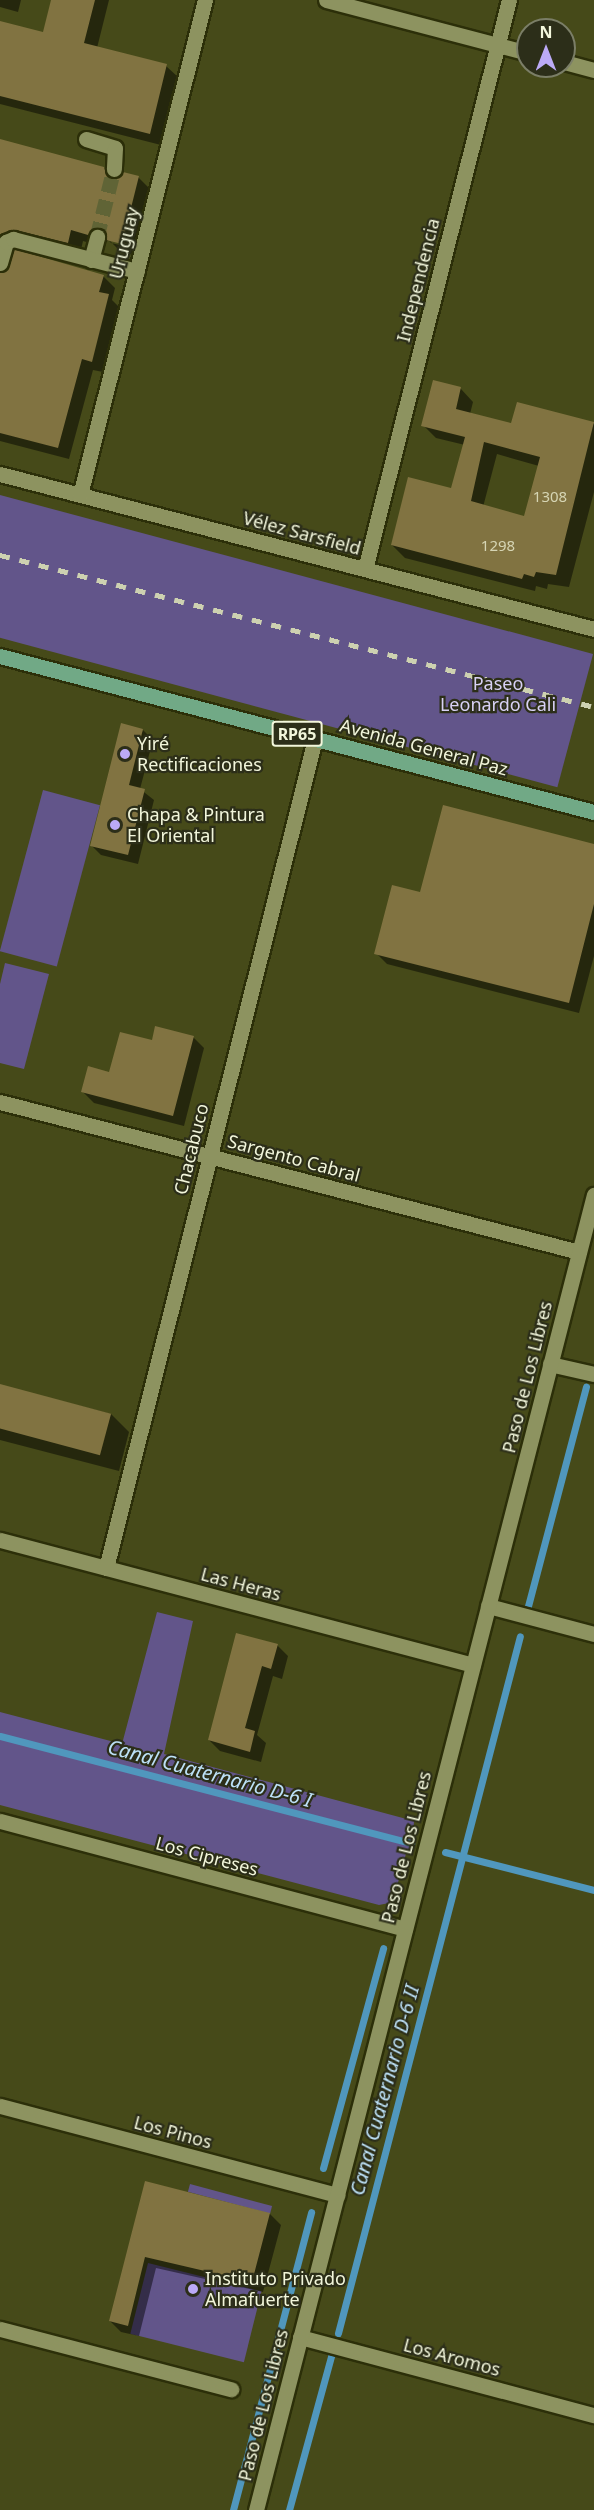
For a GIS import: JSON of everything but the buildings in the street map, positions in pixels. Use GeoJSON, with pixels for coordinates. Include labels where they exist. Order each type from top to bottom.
{"type":"FeatureCollection","features":[{"type":"Feature","properties":{"kind":"main road","name":"Avenida General Paz"},"geometry":{"type":"LineString","coordinates":[[0,656],[594,812]]}},
{"type":"Feature","properties":{"kind":"street","name":"Uruguay"},"geometry":{"type":"LineString","coordinates":[[80,495],[205,0]]}},
{"type":"Feature","properties":{"kind":"street"},"geometry":{"type":"LineString","coordinates":[[326,0],[516,49]]}},
{"type":"Feature","properties":{"kind":"street","name":"Independencia"},"geometry":{"type":"LineString","coordinates":[[365,569],[509,0]]}},
{"type":"Feature","properties":{"kind":"street"},"geometry":{"type":"LineString","coordinates":[[576,65],[594,70]]}},
{"type":"Feature","properties":{"kind":"street"},"geometry":{"type":"LineString","coordinates":[[86,139],[115,148],[114,169]]}},
{"type":"Feature","properties":{"kind":"street"},"geometry":{"type":"LineString","coordinates":[[91,260],[97,237]]}},
{"type":"Feature","properties":{"kind":"street"},"geometry":{"type":"LineString","coordinates":[[0,263],[9,239],[137,271]]}},
{"type":"Feature","properties":{"kind":"street","name":"Vélez Sarsfield"},"geometry":{"type":"LineString","coordinates":[[0,474],[594,629]]}},
{"type":"Feature","properties":{"kind":"street","name":"Chacabuco"},"geometry":{"type":"LineString","coordinates":[[106,1568],[315,739]]}},
{"type":"Feature","properties":{"kind":"street","name":"Sargento Cabral"},"geometry":{"type":"LineString","coordinates":[[0,1102],[579,1252]]}},
{"type":"Feature","properties":{"kind":"street","name":"Paso de Los Libres"},"geometry":{"type":"LineString","coordinates":[[256,2510],[594,1195]]}},
{"type":"Feature","properties":{"kind":"street"},"geometry":{"type":"LineString","coordinates":[[550,1364],[594,1374]]}},
{"type":"Feature","properties":{"kind":"street","name":"Las Heras"},"geometry":{"type":"LineString","coordinates":[[0,1540],[473,1665]]}},
{"type":"Feature","properties":{"kind":"street"},"geometry":{"type":"LineString","coordinates":[[488,1606],[594,1634]]}},
{"type":"Feature","properties":{"kind":"street","name":"Los Cipreses"},"geometry":{"type":"LineString","coordinates":[[0,1821],[405,1929]]}},
{"type":"Feature","properties":{"kind":"street","name":"Los Pinos"},"geometry":{"type":"LineString","coordinates":[[0,2106],[337,2195]]}},
{"type":"Feature","properties":{"kind":"street"},"geometry":{"type":"LineString","coordinates":[[0,2329],[231,2389]]}},
{"type":"Feature","properties":{"kind":"street","name":"Los Aromos"},"geometry":{"type":"LineString","coordinates":[[300,2337],[594,2415]]}},
{"type":"Feature","properties":{"kind":"green space","name":"Paseo Leonardo Cali"},"geometry":{"type":"Polygon","coordinates":[[[0,495],[593,654],[557,787],[0,638],[0,495]]]}},
{"type":"Feature","properties":{"kind":"green space"},"geometry":{"type":"Polygon","coordinates":[[[43,790],[100,805],[57,967],[0,951],[43,790]]]}},
{"type":"Feature","properties":{"kind":"green space"},"geometry":{"type":"Polygon","coordinates":[[[5,963],[49,974],[24,1069],[0,1063],[0,984],[5,963]]]}},
{"type":"Feature","properties":{"kind":"green space"},"geometry":{"type":"Polygon","coordinates":[[[157,1612],[193,1621],[164,1754],[414,1821],[412,1851],[407,1850],[394,1897],[389,1903],[379,1905],[0,1805],[0,1712],[122,1744],[157,1612]]]}},
{"type":"Feature","properties":{"kind":"green space"},"geometry":{"type":"Polygon","coordinates":[[[190,2184],[272,2206],[270,2214],[188,2192],[190,2184]]]}},
{"type":"Feature","properties":{"kind":"green space"},"geometry":{"type":"Polygon","coordinates":[[[148,2263],[262,2291],[244,2362],[130,2334],[148,2263]]]}},
{"type":"Feature","properties":{"kind":"waterway"},"geometry":{"type":"LineString","coordinates":[[528,1606],[586,1387]]}},
{"type":"Feature","properties":{"kind":"waterway","name":"Canal Cuaternario D-6 II"},"geometry":{"type":"LineString","coordinates":[[338,2333],[520,1636]]}},
{"type":"Feature","properties":{"kind":"waterway","name":"Canal Cuaternario D-6 I"},"geometry":{"type":"LineString","coordinates":[[0,1736],[411,1843]]}},
{"type":"Feature","properties":{"kind":"waterway"},"geometry":{"type":"LineString","coordinates":[[445,1852],[594,1890]]}},
{"type":"Feature","properties":{"kind":"waterway"},"geometry":{"type":"LineString","coordinates":[[323,2168],[383,1948]]}},
{"type":"Feature","properties":{"kind":"waterway"},"geometry":{"type":"LineString","coordinates":[[233,2510],[311,2212]]}},
{"type":"Feature","properties":{"kind":"waterway","name":"Canal Cuaternario D-6 II"},"geometry":{"type":"LineString","coordinates":[[289,2510],[331,2356]]}},
{"type":"Feature","properties":{"kind":"tunnel"},"geometry":{"type":"LineString","coordinates":[[97,237],[114,169]]}},
{"type":"Feature","properties":{"kind":"railway"},"geometry":{"type":"LineString","coordinates":[[0,555],[594,707]]}},
{"type":"Feature","properties":{"kind":"place","name":"Yiré Rectificaciones"},"geometry":{"type":"Point","coordinates":[125,754]}},
{"type":"Feature","properties":{"kind":"place","name":"Chapa & Pintura El Oriental"},"geometry":{"type":"Point","coordinates":[115,825]}},
{"type":"Feature","properties":{"kind":"place","name":"Instituto Privado Almafuerte"},"geometry":{"type":"Point","coordinates":[193,2289]}}]}
